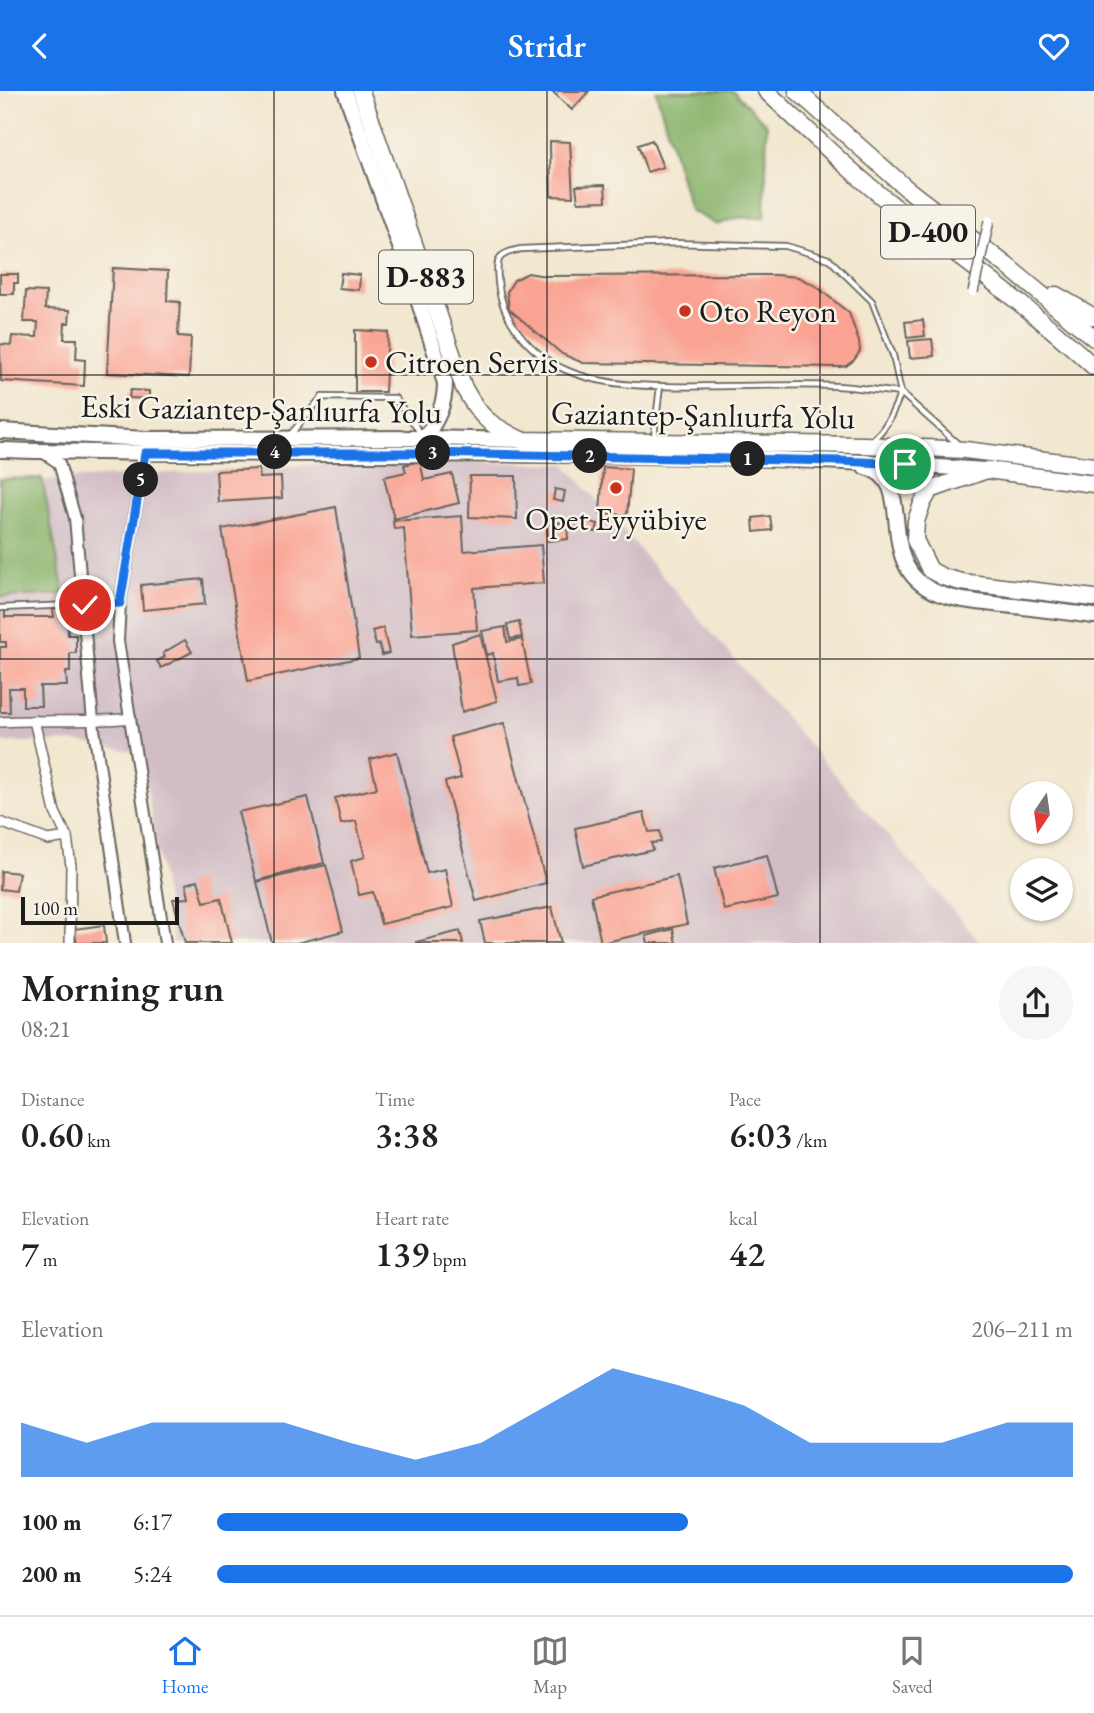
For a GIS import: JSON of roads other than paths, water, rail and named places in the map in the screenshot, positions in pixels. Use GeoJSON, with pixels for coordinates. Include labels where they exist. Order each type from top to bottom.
{"type":"FeatureCollection","features":[{"type":"Feature","properties":{"kind":"highway","name":"D-883"},"geometry":{"type":"LineString","coordinates":[[361,91],[464,388],[484,420],[521,440]]}},
{"type":"Feature","properties":{"kind":"highway","name":"D-400"},"geometry":{"type":"LineString","coordinates":[[766,91],[882,196],[1039,317],[1094,367]]}},
{"type":"Feature","properties":{"kind":"highway","name":"D-400"},"geometry":{"type":"LineString","coordinates":[[797,91],[906,188],[1006,265],[1094,317]]}},
{"type":"Feature","properties":{"kind":"highway"},"geometry":{"type":"LineString","coordinates":[[1006,265],[1094,338]]}},
{"type":"Feature","properties":{"kind":"highway","name":"Gaziantep-Şanlıurfa Yolu"},"geometry":{"type":"LineString","coordinates":[[521,440],[865,445],[965,450],[1094,466]]}},
{"type":"Feature","properties":{"kind":"highway"},"geometry":{"type":"LineString","coordinates":[[1094,484],[988,471],[930,490],[916,521],[915,540],[930,570],[943,577],[961,582],[1094,598]]}},
{"type":"Feature","properties":{"kind":"main road"},"geometry":{"type":"LineString","coordinates":[[345,91],[445,383],[445,400],[425,438]]}},
{"type":"Feature","properties":{"kind":"main road","name":"Eski Gaziantep-Şanlıurfa Yolu"},"geometry":{"type":"LineString","coordinates":[[0,431],[147,439],[521,440]]}},
{"type":"Feature","properties":{"kind":"main road","name":"Eski Gaziantep-Şanlıurfa Yolu"},"geometry":{"type":"LineString","coordinates":[[0,450],[422,453],[840,461],[988,471]]}},
{"type":"Feature","properties":{"kind":"main road"},"geometry":{"type":"LineString","coordinates":[[840,461],[877,470],[886,479],[893,490],[901,557],[923,586],[963,600],[1094,616]]}},
{"type":"Feature","properties":{"kind":"street"},"geometry":{"type":"LineString","coordinates":[[973,292],[989,221]]}},
{"type":"Feature","properties":{"kind":"street"},"geometry":{"type":"LineString","coordinates":[[41,451],[59,463],[75,518],[85,605],[93,722],[125,943]]}},
{"type":"Feature","properties":{"kind":"street"},"geometry":{"type":"LineString","coordinates":[[145,453],[120,603],[118,641],[165,943]]}},
{"type":"Feature","properties":{"kind":"street"},"geometry":{"type":"LineString","coordinates":[[0,722],[93,722],[131,718]]}},
{"type":"Feature","properties":{"kind":"street"},"geometry":{"type":"LineString","coordinates":[[34,720],[55,811],[67,837],[71,866],[70,943]]}},
{"type":"Feature","properties":{"kind":"street"},"geometry":{"type":"LineString","coordinates":[[0,822],[48,840],[67,837]]}},
{"type":"Feature","properties":{"kind":"lane"},"geometry":{"type":"LineString","coordinates":[[865,445],[879,434],[893,416],[901,393],[893,355],[872,301],[829,259],[786,246],[673,243],[521,249],[504,253],[498,259],[498,289],[504,312],[524,341],[566,370],[607,381],[660,386],[837,386],[901,393],[965,450]]}},
{"type":"Feature","properties":{"kind":"lane"},"geometry":{"type":"LineString","coordinates":[[654,442],[660,386]]}},
{"type":"Feature","properties":{"kind":"lane"},"geometry":{"type":"LineString","coordinates":[[288,438],[322,397],[396,398],[425,438]]}},
{"type":"Feature","properties":{"kind":"lane"},"geometry":{"type":"LineString","coordinates":[[0,608],[120,603]]}},
{"type":"Feature","properties":{"kind":"place","name":"Oto Reyon"},"geometry":{"type":"Point","coordinates":[685,311]}},
{"type":"Feature","properties":{"kind":"place","name":"Citroen Servis"},"geometry":{"type":"Point","coordinates":[371,362]}},
{"type":"Feature","properties":{"kind":"place","name":"Opet Eyyübiye"},"geometry":{"type":"Point","coordinates":[616,488]}}]}
